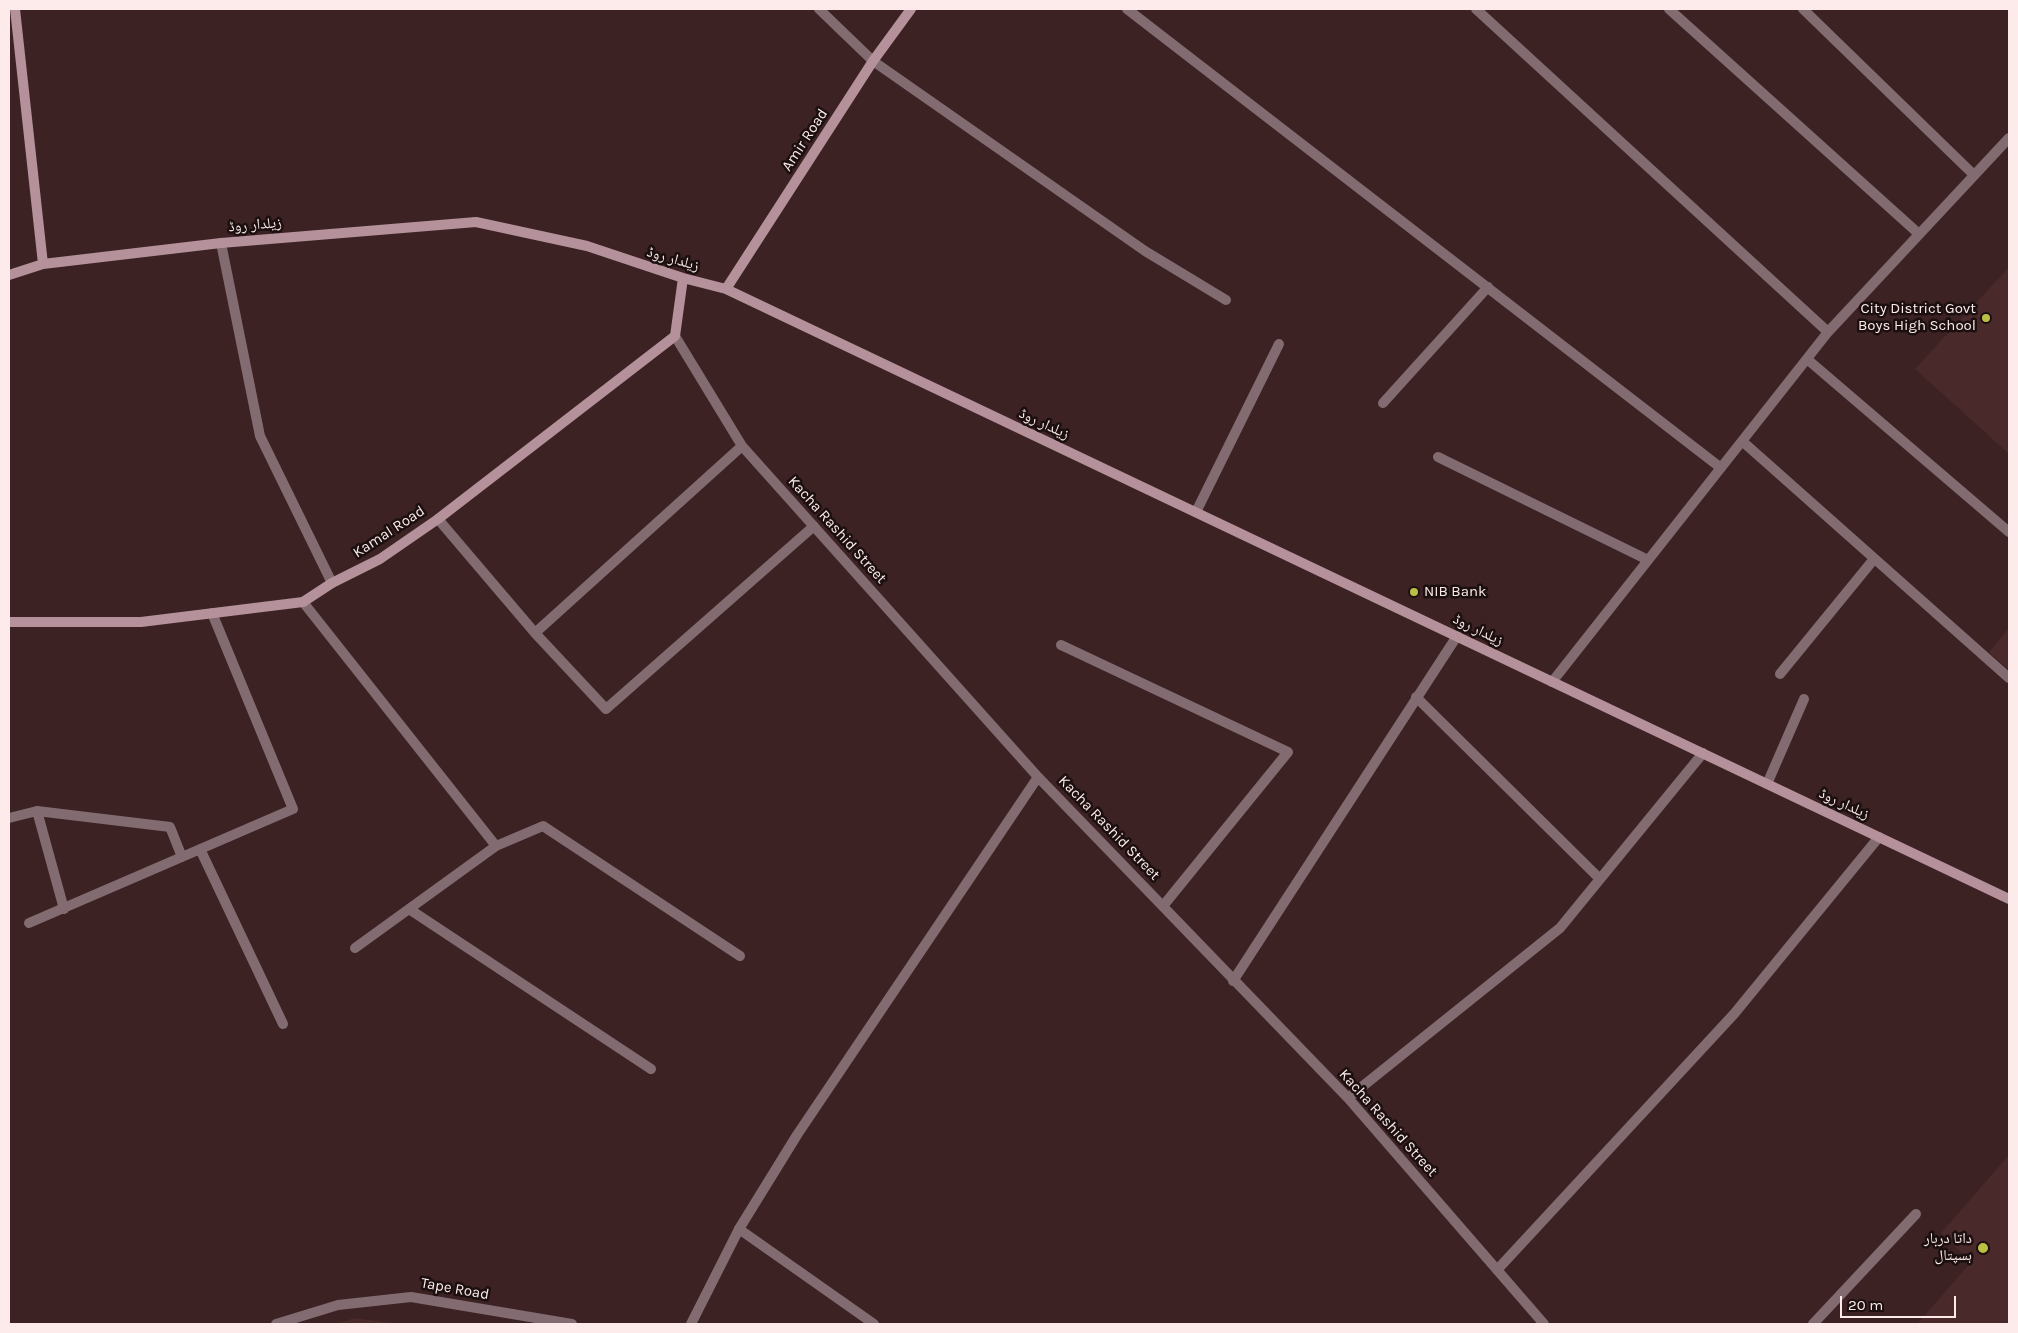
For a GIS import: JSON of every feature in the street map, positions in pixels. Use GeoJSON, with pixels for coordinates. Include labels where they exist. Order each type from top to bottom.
{"type":"FeatureCollection","features":[{"type":"Feature","properties":{"kind":"main road"},"geometry":{"type":"LineString","coordinates":[[15,9],[44,264]]}},
{"type":"Feature","properties":{"kind":"main road","name":"Amir Road"},"geometry":{"type":"LineString","coordinates":[[726,289],[873,62],[911,9]]}},
{"type":"Feature","properties":{"kind":"main road","name":"زیلدار روڈ"},"geometry":{"type":"LineString","coordinates":[[9,275],[44,264],[221,243],[476,222],[587,246],[683,278],[726,289],[2009,899]]}},
{"type":"Feature","properties":{"kind":"main road"},"geometry":{"type":"LineString","coordinates":[[675,336],[683,278]]}},
{"type":"Feature","properties":{"kind":"main road","name":"Kamal Road"},"geometry":{"type":"LineString","coordinates":[[9,622],[141,622],[303,602],[332,583],[380,559],[438,519],[675,336]]}},
{"type":"Feature","properties":{"kind":"street"},"geometry":{"type":"LineString","coordinates":[[819,9],[873,62],[1145,251],[1226,300]]}},
{"type":"Feature","properties":{"kind":"street"},"geometry":{"type":"LineString","coordinates":[[1127,9],[1721,468]]}},
{"type":"Feature","properties":{"kind":"street"},"geometry":{"type":"LineString","coordinates":[[1476,9],[1828,332]]}},
{"type":"Feature","properties":{"kind":"street"},"geometry":{"type":"LineString","coordinates":[[1669,9],[1919,234]]}},
{"type":"Feature","properties":{"kind":"street"},"geometry":{"type":"LineString","coordinates":[[1803,9],[1974,176]]}},
{"type":"Feature","properties":{"kind":"street"},"geometry":{"type":"LineString","coordinates":[[1552,682],[1828,332],[2009,138]]}},
{"type":"Feature","properties":{"kind":"street"},"geometry":{"type":"LineString","coordinates":[[221,243],[260,436],[332,583]]}},
{"type":"Feature","properties":{"kind":"street"},"geometry":{"type":"LineString","coordinates":[[1383,403],[1488,287]]}},
{"type":"Feature","properties":{"kind":"street","name":"Kacha Rashid Street"},"geometry":{"type":"LineString","coordinates":[[675,336],[742,446],[1038,776],[1233,981],[1348,1098],[1544,1324]]}},
{"type":"Feature","properties":{"kind":"street"},"geometry":{"type":"LineString","coordinates":[[1196,512],[1279,344]]}},
{"type":"Feature","properties":{"kind":"street"},"geometry":{"type":"LineString","coordinates":[[1807,359],[2009,532]]}},
{"type":"Feature","properties":{"kind":"street"},"geometry":{"type":"LineString","coordinates":[[1742,441],[2009,678]]}},
{"type":"Feature","properties":{"kind":"street"},"geometry":{"type":"LineString","coordinates":[[535,633],[742,446]]}},
{"type":"Feature","properties":{"kind":"street"},"geometry":{"type":"LineString","coordinates":[[1438,457],[1648,560]]}},
{"type":"Feature","properties":{"kind":"street"},"geometry":{"type":"LineString","coordinates":[[438,519],[535,633],[606,709],[814,526]]}},
{"type":"Feature","properties":{"kind":"street"},"geometry":{"type":"LineString","coordinates":[[1780,674],[1874,558]]}},
{"type":"Feature","properties":{"kind":"street"},"geometry":{"type":"LineString","coordinates":[[303,602],[496,846]]}},
{"type":"Feature","properties":{"kind":"street"},"geometry":{"type":"LineString","coordinates":[[29,923],[294,809],[212,613]]}},
{"type":"Feature","properties":{"kind":"street"},"geometry":{"type":"LineString","coordinates":[[1233,981],[1457,636]]}},
{"type":"Feature","properties":{"kind":"street"},"geometry":{"type":"LineString","coordinates":[[1061,645],[1288,752],[1163,906]]}},
{"type":"Feature","properties":{"kind":"street"},"geometry":{"type":"LineString","coordinates":[[1416,697],[1600,879]]}},
{"type":"Feature","properties":{"kind":"street"},"geometry":{"type":"LineString","coordinates":[[1766,784],[1804,699]]}},
{"type":"Feature","properties":{"kind":"street"},"geometry":{"type":"LineString","coordinates":[[1348,1098],[1560,928],[1703,753]]}},
{"type":"Feature","properties":{"kind":"street"},"geometry":{"type":"LineString","coordinates":[[691,1324],[739,1229],[797,1135],[1038,776]]}},
{"type":"Feature","properties":{"kind":"street"},"geometry":{"type":"LineString","coordinates":[[9,818],[37,811],[170,827],[182,857]]}},
{"type":"Feature","properties":{"kind":"street"},"geometry":{"type":"LineString","coordinates":[[37,811],[64,909]]}},
{"type":"Feature","properties":{"kind":"street"},"geometry":{"type":"LineString","coordinates":[[355,948],[496,846],[543,826],[740,956]]}},
{"type":"Feature","properties":{"kind":"street"},"geometry":{"type":"LineString","coordinates":[[1497,1270],[1734,1014],[1879,837]]}},
{"type":"Feature","properties":{"kind":"street"},"geometry":{"type":"LineString","coordinates":[[200,849],[283,1024]]}},
{"type":"Feature","properties":{"kind":"street"},"geometry":{"type":"LineString","coordinates":[[409,909],[651,1069]]}},
{"type":"Feature","properties":{"kind":"street"},"geometry":{"type":"LineString","coordinates":[[1813,1324],[1916,1214]]}},
{"type":"Feature","properties":{"kind":"street"},"geometry":{"type":"LineString","coordinates":[[739,1229],[874,1324]]}},
{"type":"Feature","properties":{"kind":"street","name":"Tape Road"},"geometry":{"type":"LineString","coordinates":[[276,1324],[338,1305],[411,1296],[572,1324]]}},
{"type":"Feature","properties":{"kind":"shaded area","name":"City District Govt Boys High School"},"geometry":{"type":"Polygon","coordinates":[[[2009,267],[2009,454],[1915,369],[2009,267]]]}},
{"type":"Feature","properties":{"kind":"shaded area"},"geometry":{"type":"Polygon","coordinates":[[[2009,628],[2009,670],[1989,652],[2009,628]]]}},
{"type":"Feature","properties":{"kind":"shaded area","name":"داتا دربار ہسپتال"},"geometry":{"type":"Polygon","coordinates":[[[2009,1155],[2009,1324],[1917,1324],[1971,1262],[1941,1233],[2009,1155]]]}},
{"type":"Feature","properties":{"kind":"shaded area"},"geometry":{"type":"Polygon","coordinates":[[[354,1318],[400,1324],[337,1324],[354,1318]]]}},
{"type":"Feature","properties":{"kind":"place","name":"City District Govt Boys High School"},"geometry":{"type":"Point","coordinates":[1986,318]}},
{"type":"Feature","properties":{"kind":"place","name":"NIB Bank"},"geometry":{"type":"Point","coordinates":[1414,592]}},
{"type":"Feature","properties":{"kind":"place","name":"داتا دربار ہسپتال"},"geometry":{"type":"Point","coordinates":[1983,1248]}}]}
